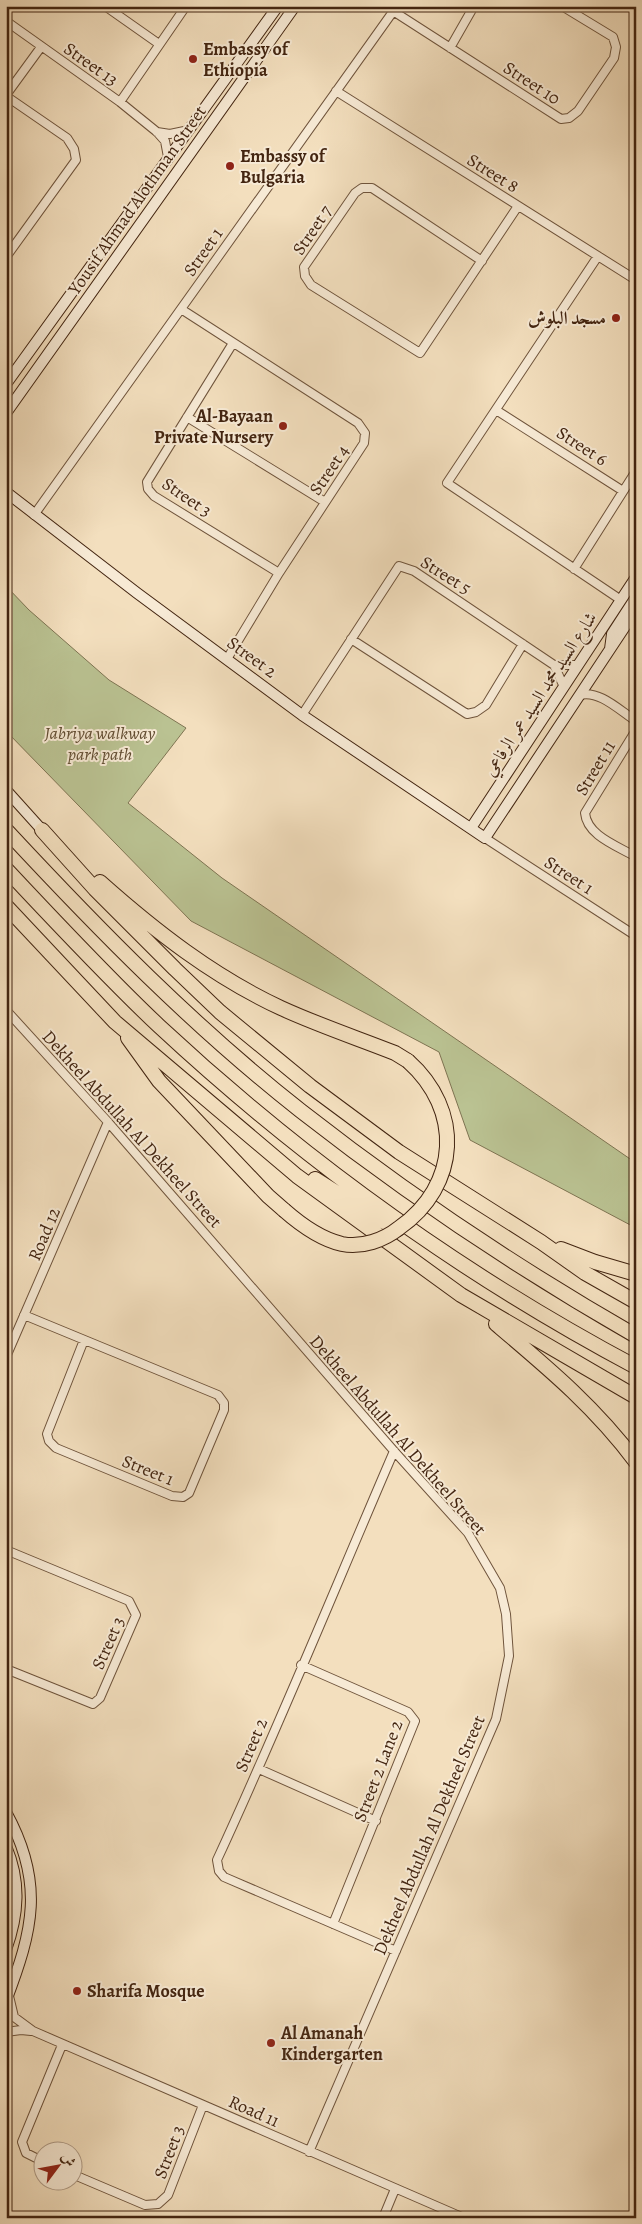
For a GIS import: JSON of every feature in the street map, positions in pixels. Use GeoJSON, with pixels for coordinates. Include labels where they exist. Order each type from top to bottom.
{"type":"FeatureCollection","features":[{"type":"Feature","properties":{"kind":"highway"},"geometry":{"type":"LineString","coordinates":[[6,830],[84,913],[146,974],[215,1038],[300,1111],[386,1176],[490,1248],[633,1334]]}},
{"type":"Feature","properties":{"kind":"highway"},"geometry":{"type":"LineString","coordinates":[[42,830],[142,919],[216,972],[281,1008],[395,1053],[408,1060],[431,1085],[440,1101],[446,1118],[446,1156],[442,1175],[423,1208],[412,1220],[394,1232],[372,1242],[360,1244],[344,1244],[326,1239],[299,1223],[284,1210],[159,1081],[116,1022]]}},
{"type":"Feature","properties":{"kind":"highway"},"geometry":{"type":"LineString","coordinates":[[42,830],[174,970],[220,1012],[310,1086],[398,1152],[541,1242],[585,1273],[636,1302]]}},
{"type":"Feature","properties":{"kind":"highway"},"geometry":{"type":"LineString","coordinates":[[6,869],[107,975],[200,1063],[247,1104],[343,1179],[440,1249],[580,1337],[636,1367]]}},
{"type":"Feature","properties":{"kind":"highway"},"geometry":{"type":"LineString","coordinates":[[6,906],[116,1022],[297,1176],[461,1295],[573,1390],[600,1417],[636,1462]]}},
{"type":"Feature","properties":{"kind":"highway"},"geometry":{"type":"LineString","coordinates":[[264,1146],[373,1216],[440,1249]]}},
{"type":"Feature","properties":{"kind":"highway"},"geometry":{"type":"LineString","coordinates":[[541,1242],[595,1262],[636,1274]]}},
{"type":"Feature","properties":{"kind":"highway"},"geometry":{"type":"LineString","coordinates":[[461,1295],[636,1397]]}},
{"type":"Feature","properties":{"kind":"street"},"geometry":{"type":"LineString","coordinates":[[105,6],[159,44]]}},
{"type":"Feature","properties":{"kind":"street"},"geometry":{"type":"LineString","coordinates":[[120,102],[186,6]]}},
{"type":"Feature","properties":{"kind":"street","name":"Yousif Ahmad Alothman Street"},"geometry":{"type":"LineString","coordinates":[[6,384],[278,6]]}},
{"type":"Feature","properties":{"kind":"street"},"geometry":{"type":"LineString","coordinates":[[248,72],[252,56],[289,6]]}},
{"type":"Feature","properties":{"kind":"street","name":"Yousif Ahmad Alothman Street"},"geometry":{"type":"LineString","coordinates":[[6,413],[295,6]]}},
{"type":"Feature","properties":{"kind":"street"},"geometry":{"type":"LineString","coordinates":[[450,48],[474,6]]}},
{"type":"Feature","properties":{"kind":"street","name":"Street 10"},"geometry":{"type":"LineString","coordinates":[[395,9],[450,48],[561,119],[569,118],[578,111],[614,58],[616,47],[612,37],[562,6]]}},
{"type":"Feature","properties":{"kind":"street","name":"Street 1"},"geometry":{"type":"LineString","coordinates":[[34,514],[395,9]]}},
{"type":"Feature","properties":{"kind":"street","name":"Street 13"},"geometry":{"type":"LineString","coordinates":[[6,22],[120,102],[158,132],[165,141],[168,158]]}},
{"type":"Feature","properties":{"kind":"street"},"geometry":{"type":"LineString","coordinates":[[6,257],[76,160],[74,149],[67,138],[6,96],[41,46]]}},
{"type":"Feature","properties":{"kind":"street","name":"Street 8"},"geometry":{"type":"LineString","coordinates":[[336,91],[636,280]]}},
{"type":"Feature","properties":{"kind":"street"},"geometry":{"type":"LineString","coordinates":[[158,132],[170,134],[188,130]]}},
{"type":"Feature","properties":{"kind":"street","name":"Street 7"},"geometry":{"type":"LineString","coordinates":[[482,261],[372,188],[362,188],[355,193],[304,267],[305,276],[311,285],[420,353],[482,261],[518,206]]}},
{"type":"Feature","properties":{"kind":"street"},"geometry":{"type":"LineString","coordinates":[[598,256],[447,483],[621,600]]}},
{"type":"Feature","properties":{"kind":"street","name":"Street 4"},"geometry":{"type":"LineString","coordinates":[[181,309],[358,423],[364,433],[364,444],[325,502],[227,659]]}},
{"type":"Feature","properties":{"kind":"street","name":"Street 3"},"geometry":{"type":"LineString","coordinates":[[233,343],[147,482],[148,489],[154,496],[280,573]]}},
{"type":"Feature","properties":{"kind":"street","name":"Street 6"},"geometry":{"type":"LineString","coordinates":[[496,410],[624,491]]}},
{"type":"Feature","properties":{"kind":"street"},"geometry":{"type":"LineString","coordinates":[[187,417],[325,502]]}},
{"type":"Feature","properties":{"kind":"street"},"geometry":{"type":"LineString","coordinates":[[574,569],[636,471]]}},
{"type":"Feature","properties":{"kind":"street","name":"Street 2"},"geometry":{"type":"LineString","coordinates":[[6,492],[302,714],[485,838]]}},
{"type":"Feature","properties":{"kind":"street","name":"Street 5"},"geometry":{"type":"LineString","coordinates":[[302,714],[399,566],[414,571],[554,665]]}},
{"type":"Feature","properties":{"kind":"street","name":"شارع السيد محمد السيد عمر الرفاعي"},"geometry":{"type":"LineString","coordinates":[[471,828],[636,577]]}},
{"type":"Feature","properties":{"kind":"street"},"geometry":{"type":"LineString","coordinates":[[609,652],[612,634],[636,597]]}},
{"type":"Feature","properties":{"kind":"street","name":"شارع السيد محمد السيد عمر الرفاعي"},"geometry":{"type":"LineString","coordinates":[[485,838],[636,610]]}},
{"type":"Feature","properties":{"kind":"street"},"geometry":{"type":"LineString","coordinates":[[351,639],[467,714],[476,712],[486,705],[522,644]]}},
{"type":"Feature","properties":{"kind":"street"},"geometry":{"type":"LineString","coordinates":[[564,686],[554,665],[578,665]]}},
{"type":"Feature","properties":{"kind":"street"},"geometry":{"type":"LineString","coordinates":[[591,679],[593,688],[598,696]]}},
{"type":"Feature","properties":{"kind":"street"},"geometry":{"type":"LineString","coordinates":[[580,695],[590,694],[598,696],[636,721]]}},
{"type":"Feature","properties":{"kind":"street","name":"Street 11"},"geometry":{"type":"LineString","coordinates":[[636,730],[585,813],[591,830],[636,856]]}},
{"type":"Feature","properties":{"kind":"street"},"geometry":{"type":"LineString","coordinates":[[6,790],[42,830]]}},
{"type":"Feature","properties":{"kind":"street","name":"Street 1"},"geometry":{"type":"LineString","coordinates":[[485,838],[636,936]]}},
{"type":"Feature","properties":{"kind":"street","name":"Dekheel Abdullah Al Dekheel Street"},"geometry":{"type":"LineString","coordinates":[[6,1010],[108,1122],[468,1534],[500,1588],[506,1614],[509,1656],[496,1719],[309,2152]]}},
{"type":"Feature","properties":{"kind":"street","name":"Road 12"},"geometry":{"type":"LineString","coordinates":[[6,1357],[108,1122]]}},
{"type":"Feature","properties":{"kind":"street","name":"Street 1"},"geometry":{"type":"LineString","coordinates":[[24,1315],[218,1395],[222,1400],[224,1410],[189,1493],[183,1497],[172,1496],[56,1448],[49,1441],[47,1434],[84,1340]]}},
{"type":"Feature","properties":{"kind":"street","name":"Street 2"},"geometry":{"type":"LineString","coordinates":[[394,1451],[301,1665],[259,1769],[217,1860],[219,1872],[224,1877],[396,1951]]}},
{"type":"Feature","properties":{"kind":"street","name":"Street 3"},"geometry":{"type":"LineString","coordinates":[[6,1550],[129,1601],[134,1607],[136,1614],[100,1698],[93,1704],[6,1669]]}},
{"type":"Feature","properties":{"kind":"street","name":"Street 2 Lane 2"},"geometry":{"type":"LineString","coordinates":[[301,1665],[408,1712],[415,1718],[415,1726],[333,1924]]}},
{"type":"Feature","properties":{"kind":"street"},"geometry":{"type":"LineString","coordinates":[[259,1769],[376,1820]]}},
{"type":"Feature","properties":{"kind":"street"},"geometry":{"type":"LineString","coordinates":[[6,1812],[26,1855],[31,1876],[32,1898],[32,1914],[24,1952],[8,1998]]}},
{"type":"Feature","properties":{"kind":"street"},"geometry":{"type":"LineString","coordinates":[[6,1846],[16,1874],[18,1893],[15,1924],[6,1950]]}},
{"type":"Feature","properties":{"kind":"street","name":"Road 11"},"geometry":{"type":"LineString","coordinates":[[8,1998],[14,2017],[33,2031],[62,2045],[464,2218]]}},
{"type":"Feature","properties":{"kind":"street","name":"Road 11"},"geometry":{"type":"LineString","coordinates":[[6,2032],[33,2031]]}},
{"type":"Feature","properties":{"kind":"street"},"geometry":{"type":"LineString","coordinates":[[32,2156],[26,2153],[22,2142],[62,2045]]}},
{"type":"Feature","properties":{"kind":"street","name":"Street 3"},"geometry":{"type":"LineString","coordinates":[[82,2178],[145,2205],[158,2204],[168,2195],[203,2105]]}},
{"type":"Feature","properties":{"kind":"street"},"geometry":{"type":"LineString","coordinates":[[383,2218],[395,2189]]}},
{"type":"Feature","properties":{"kind":"green space","name":"Jabriya walkway park path"},"geometry":{"type":"Polygon","coordinates":[[[6,586],[29,610],[109,680],[186,728],[128,803],[222,878],[636,1163],[636,1228],[470,1140],[439,1052],[191,921],[6,731],[6,586]]]}},
{"type":"Feature","properties":{"kind":"place","name":"Embassy of Ethiopia"},"geometry":{"type":"Point","coordinates":[193,59]}},
{"type":"Feature","properties":{"kind":"place","name":"Embassy of Bulgaria"},"geometry":{"type":"Point","coordinates":[230,166]}},
{"type":"Feature","properties":{"kind":"place","name":"مسجد البلوش"},"geometry":{"type":"Point","coordinates":[616,318]}},
{"type":"Feature","properties":{"kind":"place","name":"Al-Bayaan Private Nursery"},"geometry":{"type":"Point","coordinates":[283,426]}},
{"type":"Feature","properties":{"kind":"place","name":"Sharifa Mosque"},"geometry":{"type":"Point","coordinates":[77,1991]}},
{"type":"Feature","properties":{"kind":"place","name":"Al Amanah Kindergarten"},"geometry":{"type":"Point","coordinates":[271,2043]}}]}
